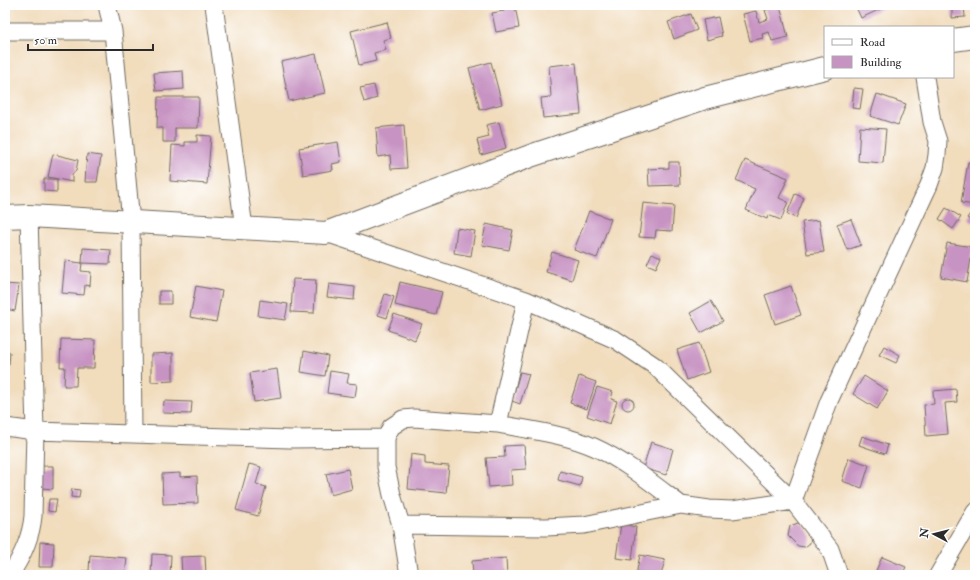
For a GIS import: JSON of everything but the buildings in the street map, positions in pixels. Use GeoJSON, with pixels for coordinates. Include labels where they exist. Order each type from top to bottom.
{"type":"FeatureCollection","features":[{"type":"Feature","properties":{"kind":"street"},"geometry":{"type":"LineString","coordinates":[[107,5],[114,30],[131,222],[133,433]]}},
{"type":"Feature","properties":{"kind":"street"},"geometry":{"type":"LineString","coordinates":[[214,5],[244,228]]}},
{"type":"Feature","properties":{"kind":"street"},"geometry":{"type":"LineString","coordinates":[[5,31],[114,30]]}},
{"type":"Feature","properties":{"kind":"street"},"geometry":{"type":"LineString","coordinates":[[954,40],[975,37]]}},
{"type":"Feature","properties":{"kind":"street"},"geometry":{"type":"LineString","coordinates":[[326,233],[534,155],[705,98],[824,68]]}},
{"type":"Feature","properties":{"kind":"street"},"geometry":{"type":"LineString","coordinates":[[792,501],[829,401],[929,185],[935,168],[938,155],[938,141],[932,122],[925,78]]}},
{"type":"Feature","properties":{"kind":"street"},"geometry":{"type":"LineString","coordinates":[[10,575],[28,542],[32,529],[35,431],[29,216]]}},
{"type":"Feature","properties":{"kind":"street"},"geometry":{"type":"LineString","coordinates":[[5,217],[29,216],[326,233],[526,300],[616,340],[655,366],[792,501],[830,549],[839,575]]}},
{"type":"Feature","properties":{"kind":"street"},"geometry":{"type":"LineString","coordinates":[[498,424],[526,300]]}},
{"type":"Feature","properties":{"kind":"street"},"geometry":{"type":"LineString","coordinates":[[409,575],[401,525],[392,495],[386,467],[386,438],[391,428],[403,419],[414,418],[498,424],[558,436],[593,447],[624,463],[681,505]]}},
{"type":"Feature","properties":{"kind":"street"},"geometry":{"type":"LineString","coordinates":[[5,427],[35,431],[290,439],[386,438]]}},
{"type":"Feature","properties":{"kind":"street"},"geometry":{"type":"LineString","coordinates":[[401,525],[546,527],[584,525],[681,505],[732,510],[792,501]]}},
{"type":"Feature","properties":{"kind":"street"},"geometry":{"type":"LineString","coordinates":[[938,575],[968,536],[975,512]]}}]}
